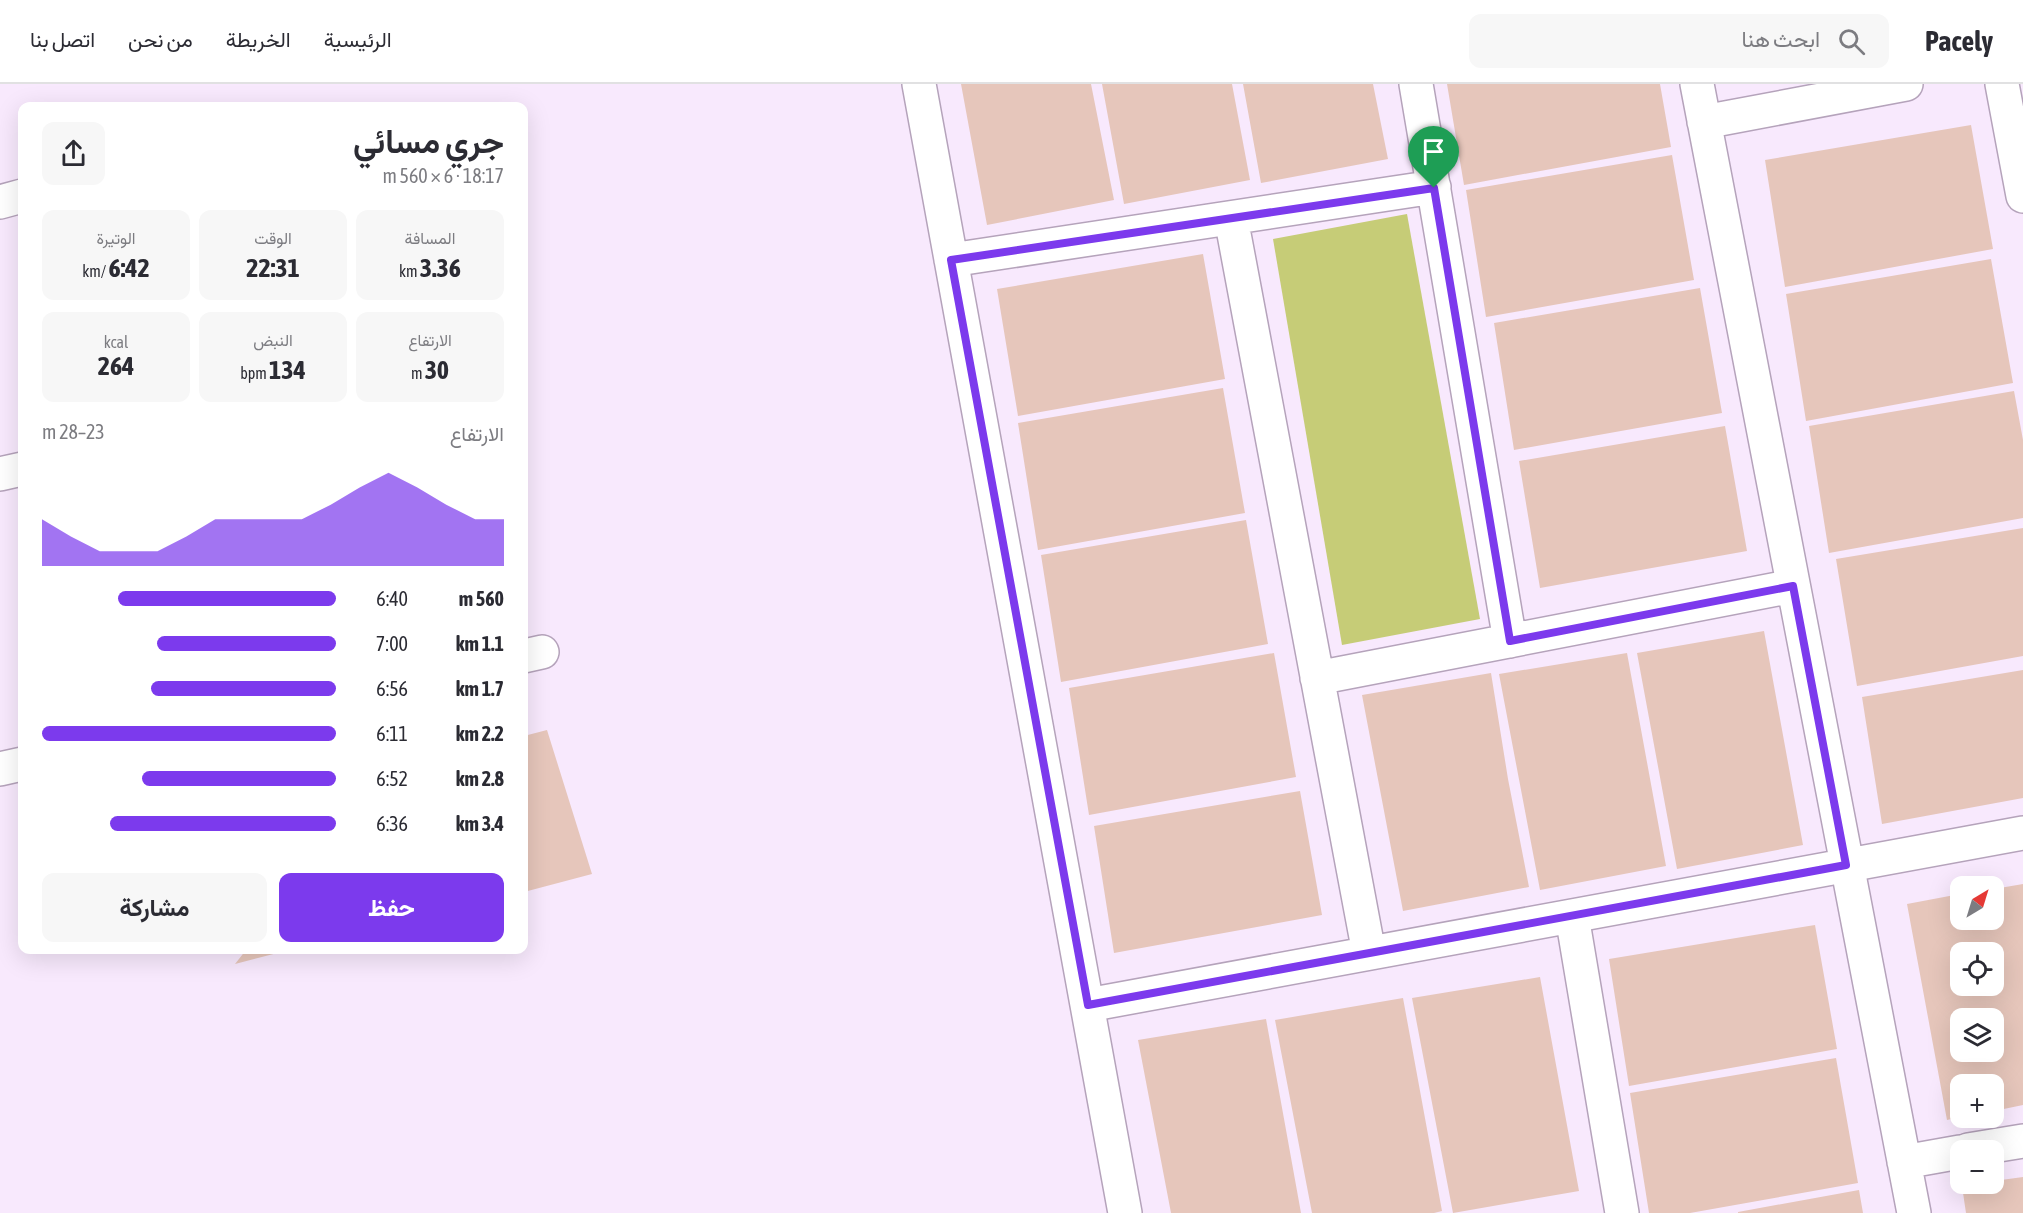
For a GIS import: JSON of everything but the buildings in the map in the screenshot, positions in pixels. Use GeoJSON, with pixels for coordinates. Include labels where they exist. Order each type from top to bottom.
{"type":"FeatureCollection","features":[{"type":"Feature","properties":{"kind":"street"},"geometry":{"type":"LineString","coordinates":[[919,84],[1125,1213]]}},
{"type":"Feature","properties":{"kind":"street"},"geometry":{"type":"LineString","coordinates":[[1416,84],[1510,641]]}},
{"type":"Feature","properties":{"kind":"street"},"geometry":{"type":"LineString","coordinates":[[1697,84],[1914,1213]]}},
{"type":"Feature","properties":{"kind":"street"},"geometry":{"type":"LineString","coordinates":[[1704,122],[1906,84]]}},
{"type":"Feature","properties":{"kind":"street"},"geometry":{"type":"LineString","coordinates":[[2002,84],[2023,196]]}},
{"type":"Feature","properties":{"kind":"street"},"geometry":{"type":"LineString","coordinates":[[951,260],[1434,188]]}},
{"type":"Feature","properties":{"kind":"street"},"geometry":{"type":"LineString","coordinates":[[0,202],[18,197]]}},
{"type":"Feature","properties":{"kind":"street"},"geometry":{"type":"LineString","coordinates":[[1231,218],[1369,953]]}},
{"type":"Feature","properties":{"kind":"street"},"geometry":{"type":"LineString","coordinates":[[0,474],[18,470]]}},
{"type":"Feature","properties":{"kind":"street"},"geometry":{"type":"LineString","coordinates":[[1317,678],[1793,586]]}},
{"type":"Feature","properties":{"kind":"street"},"geometry":{"type":"LineString","coordinates":[[0,769],[18,765]]}},
{"type":"Feature","properties":{"kind":"street"},"geometry":{"type":"LineString","coordinates":[[1088,1005],[2023,833]]}},
{"type":"Feature","properties":{"kind":"street"},"geometry":{"type":"LineString","coordinates":[[1572,916],[1622,1213]]}},
{"type":"Feature","properties":{"kind":"street"},"geometry":{"type":"LineString","coordinates":[[2004,1144],[2023,1141]]}},
{"type":"Feature","properties":{"kind":"street"},"geometry":{"type":"LineString","coordinates":[[1904,1162],[1950,1154]]}},
{"type":"Feature","properties":{"kind":"green space"},"geometry":{"type":"Polygon","coordinates":[[[1407,214],[1480,619],[1342,645],[1273,239],[1407,214]]]}},
{"type":"Feature","properties":{"kind":"route"},"geometry":{"type":"LineString","coordinates":[[1434,188],[1510,641],[1793,586],[1846,865],[1088,1005],[951,260],[1434,188]]}}]}
